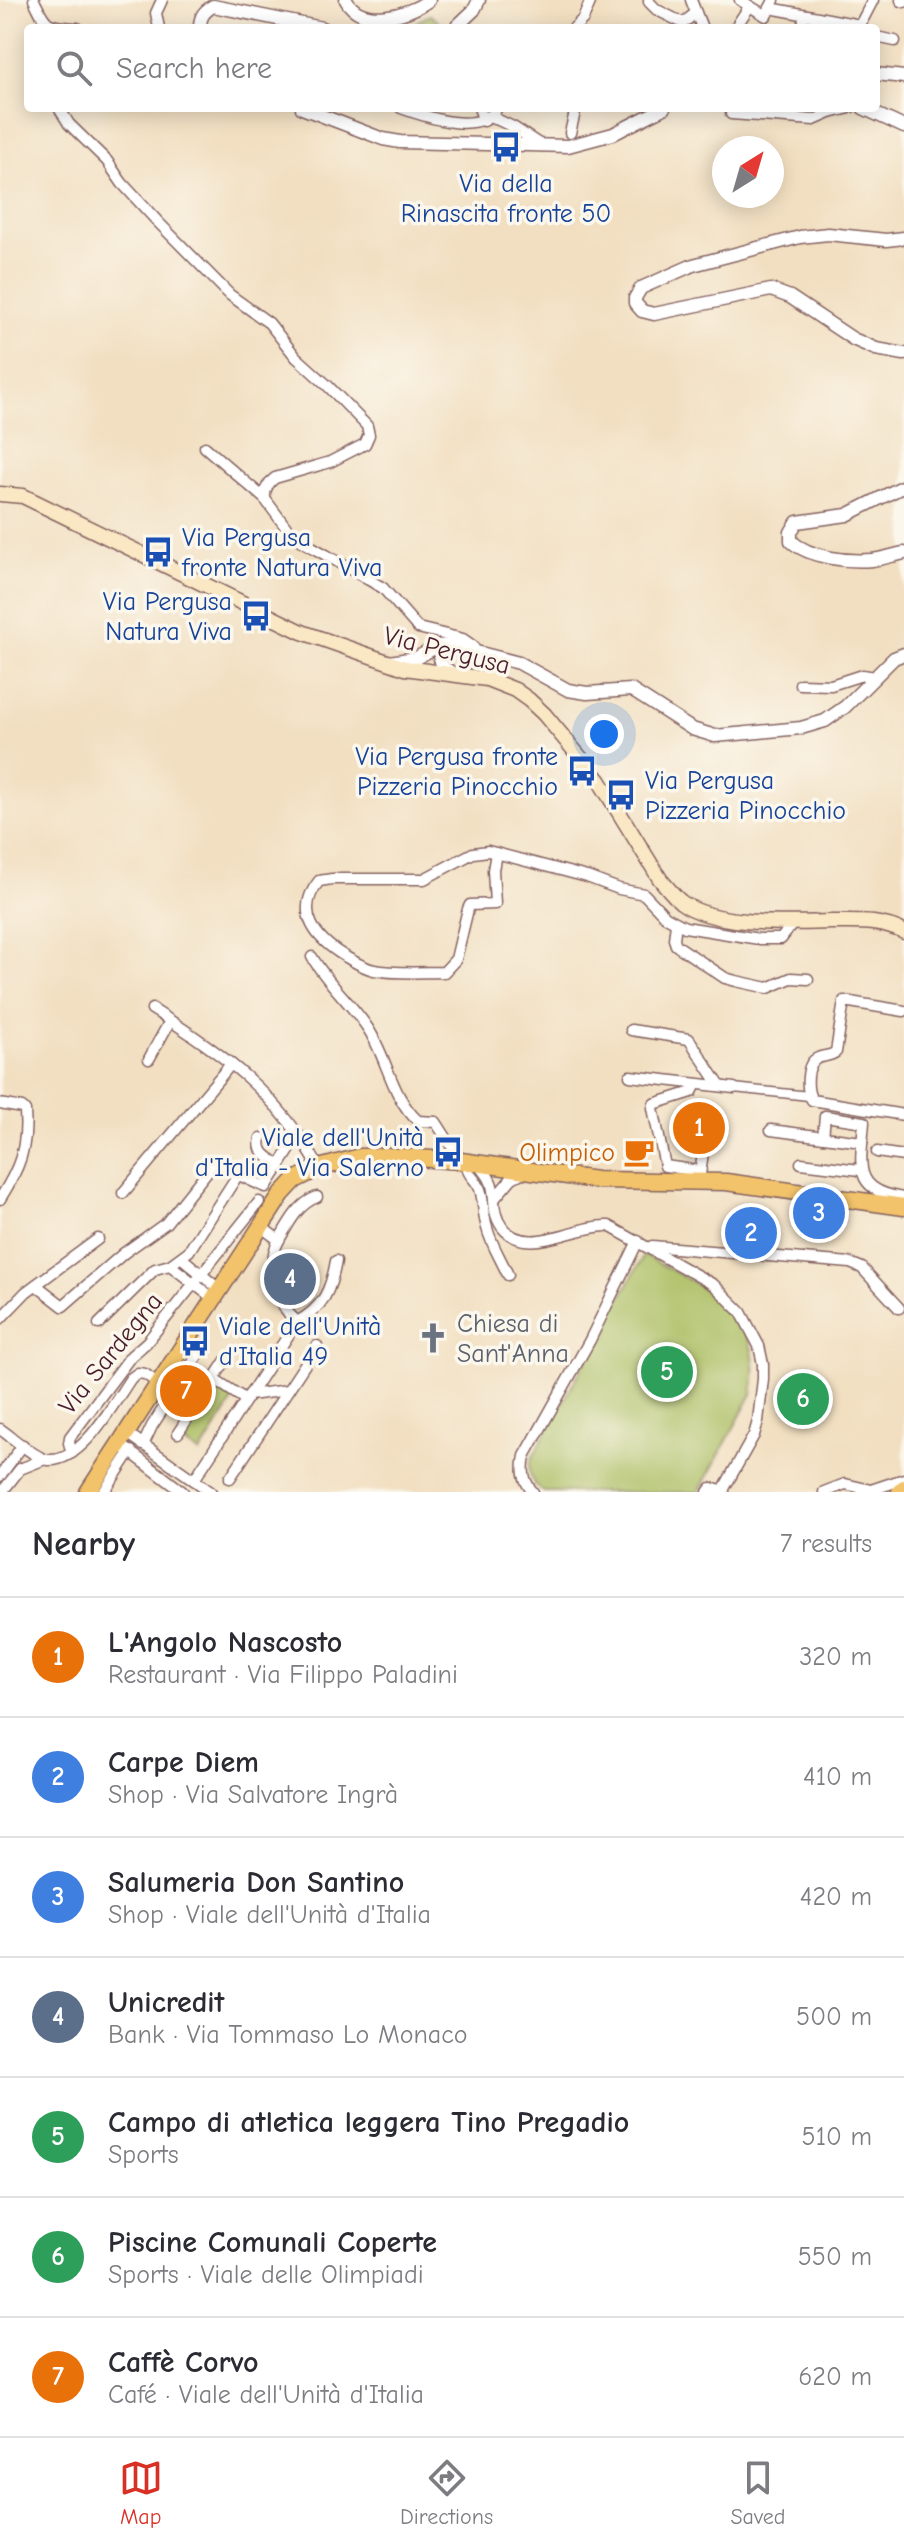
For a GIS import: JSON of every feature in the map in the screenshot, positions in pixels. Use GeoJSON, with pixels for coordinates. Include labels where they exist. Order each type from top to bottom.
{"type":"FeatureCollection","features":[{"type":"Feature","properties":{"kind":"main road","name":"Via Pergusa"},"geometry":{"type":"LineString","coordinates":[[0,494],[23,496],[302,632],[388,662],[500,683],[529,700],[599,780],[660,879],[683,903],[707,915],[793,923],[865,921],[904,932]]}},
{"type":"Feature","properties":{"kind":"main road"},"geometry":{"type":"LineString","coordinates":[[88,1492],[129,1446],[166,1389],[217,1294],[289,1185],[319,1168],[374,1156],[468,1162],[500,1175],[525,1171],[596,1180],[700,1176],[904,1207]]}},
{"type":"Feature","properties":{"kind":"street"},"geometry":{"type":"LineString","coordinates":[[34,0],[42,24]]}},
{"type":"Feature","properties":{"kind":"street"},"geometry":{"type":"LineString","coordinates":[[158,24],[156,13],[162,0]]}},
{"type":"Feature","properties":{"kind":"street"},"geometry":{"type":"LineString","coordinates":[[346,0],[352,8],[375,17],[390,17],[429,0]]}},
{"type":"Feature","properties":{"kind":"street"},"geometry":{"type":"LineString","coordinates":[[459,24],[474,10],[479,0]]}},
{"type":"Feature","properties":{"kind":"street"},"geometry":{"type":"LineString","coordinates":[[578,24],[591,0]]}},
{"type":"Feature","properties":{"kind":"street"},"geometry":{"type":"LineString","coordinates":[[649,0],[657,10],[683,23],[696,13]]}},
{"type":"Feature","properties":{"kind":"street"},"geometry":{"type":"LineString","coordinates":[[691,0],[700,24]]}},
{"type":"Feature","properties":{"kind":"street"},"geometry":{"type":"LineString","coordinates":[[867,24],[873,0]]}},
{"type":"Feature","properties":{"kind":"street"},"geometry":{"type":"LineString","coordinates":[[736,24],[744,4],[766,16],[772,4],[804,16],[854,24]]}},
{"type":"Feature","properties":{"kind":"street"},"geometry":{"type":"LineString","coordinates":[[200,24],[204,12],[213,6],[302,24]]}},
{"type":"Feature","properties":{"kind":"street"},"geometry":{"type":"LineString","coordinates":[[802,24],[804,16]]}},
{"type":"Feature","properties":{"kind":"street"},"geometry":{"type":"LineString","coordinates":[[880,38],[895,41]]}},
{"type":"Feature","properties":{"kind":"street"},"geometry":{"type":"LineString","coordinates":[[880,74],[904,77]]}},
{"type":"Feature","properties":{"kind":"street"},"geometry":{"type":"LineString","coordinates":[[62,112],[157,221],[230,295],[269,323],[296,357],[367,426],[369,435],[365,444],[330,462],[275,478],[264,493],[265,499]]}},
{"type":"Feature","properties":{"kind":"street"},"geometry":{"type":"LineString","coordinates":[[312,112],[383,139],[400,142],[542,146],[568,146],[613,134],[656,112]]}},
{"type":"Feature","properties":{"kind":"street"},"geometry":{"type":"LineString","coordinates":[[416,112],[469,123],[491,115],[542,146]]}},
{"type":"Feature","properties":{"kind":"street"},"geometry":{"type":"LineString","coordinates":[[570,133],[575,112]]}},
{"type":"Feature","properties":{"kind":"street"},"geometry":{"type":"LineString","coordinates":[[731,114],[814,120],[834,112]]}},
{"type":"Feature","properties":{"kind":"street"},"geometry":{"type":"LineString","coordinates":[[873,112],[904,127]]}},
{"type":"Feature","properties":{"kind":"street"},"geometry":{"type":"LineString","coordinates":[[904,238],[886,240],[828,234],[800,237],[693,265],[641,288],[635,303],[642,311],[654,314],[756,292],[780,292],[853,339],[876,349],[904,354]]}},
{"type":"Feature","properties":{"kind":"street"},"geometry":{"type":"LineString","coordinates":[[205,447],[265,499],[288,530],[300,540],[383,588],[418,628],[463,639],[473,646],[475,652]]}},
{"type":"Feature","properties":{"kind":"street"},"geometry":{"type":"LineString","coordinates":[[904,486],[847,515],[797,522],[791,532],[791,541],[798,547],[833,558],[875,560],[904,553]]}},
{"type":"Feature","properties":{"kind":"street"},"geometry":{"type":"LineString","coordinates":[[388,662],[408,660],[438,646],[475,652],[519,663],[568,690],[587,693],[631,690],[692,729],[715,736],[801,728],[825,721],[845,707],[894,658],[904,654]]}},
{"type":"Feature","properties":{"kind":"street"},"geometry":{"type":"LineString","coordinates":[[423,671],[435,657],[457,648]]}},
{"type":"Feature","properties":{"kind":"street"},"geometry":{"type":"LineString","coordinates":[[423,671],[421,660],[426,652]]}},
{"type":"Feature","properties":{"kind":"street"},"geometry":{"type":"LineString","coordinates":[[443,652],[440,659],[443,667],[456,675]]}},
{"type":"Feature","properties":{"kind":"street"},"geometry":{"type":"LineString","coordinates":[[800,684],[831,685],[862,675],[875,677]]}},
{"type":"Feature","properties":{"kind":"street"},"geometry":{"type":"LineString","coordinates":[[496,853],[493,870],[495,904],[470,905],[456,959],[444,972],[376,971],[365,968],[337,952],[317,935],[312,925],[308,901],[319,881],[424,879],[479,851],[496,853],[644,894],[676,923],[709,932],[781,939],[793,923]]}},
{"type":"Feature","properties":{"kind":"street"},"geometry":{"type":"LineString","coordinates":[[676,923],[676,945],[725,978],[768,988],[791,978],[808,979]]}},
{"type":"Feature","properties":{"kind":"street"},"geometry":{"type":"LineString","coordinates":[[312,957],[335,991],[368,1029],[405,1108],[418,1121],[436,1122],[468,1162],[467,1172],[480,1191],[486,1226],[508,1275]]}},
{"type":"Feature","properties":{"kind":"street"},"geometry":{"type":"LineString","coordinates":[[904,1011],[844,1001],[836,1052],[811,1062],[807,1091],[812,1100],[904,1115]]}},
{"type":"Feature","properties":{"kind":"street"},"geometry":{"type":"LineString","coordinates":[[152,1009],[221,1054],[271,1100],[302,1139],[319,1168]]}},
{"type":"Feature","properties":{"kind":"street"},"geometry":{"type":"LineString","coordinates":[[149,1059],[170,1021]]}},
{"type":"Feature","properties":{"kind":"street"},"geometry":{"type":"LineString","coordinates":[[631,1030],[689,1039],[720,1086]]}},
{"type":"Feature","properties":{"kind":"street"},"geometry":{"type":"LineString","coordinates":[[123,1193],[231,1064]]}},
{"type":"Feature","properties":{"kind":"street"},"geometry":{"type":"LineString","coordinates":[[630,1076],[809,1096]]}},
{"type":"Feature","properties":{"kind":"street"},"geometry":{"type":"LineString","coordinates":[[696,1084],[692,1092],[654,1104],[665,1166],[700,1176],[706,1129]]}},
{"type":"Feature","properties":{"kind":"street"},"geometry":{"type":"LineString","coordinates":[[0,1104],[25,1111],[26,1130],[21,1162],[0,1199]]}},
{"type":"Feature","properties":{"kind":"street"},"geometry":{"type":"LineString","coordinates":[[823,1137],[825,1116],[864,1122],[860,1170],[869,1185],[885,1195],[904,1198]]}},
{"type":"Feature","properties":{"kind":"street"},"geometry":{"type":"LineString","coordinates":[[771,1130],[862,1142]]}},
{"type":"Feature","properties":{"kind":"street"},"geometry":{"type":"LineString","coordinates":[[261,1138],[261,1150],[280,1165]]}},
{"type":"Feature","properties":{"kind":"street"},"geometry":{"type":"LineString","coordinates":[[36,1285],[63,1306],[124,1253],[166,1223],[210,1168],[226,1168],[237,1176],[266,1187],[292,1146],[302,1139]]}},
{"type":"Feature","properties":{"kind":"street"},"geometry":{"type":"LineString","coordinates":[[877,1152],[904,1156]]}},
{"type":"Feature","properties":{"kind":"street"},"geometry":{"type":"LineString","coordinates":[[801,1163],[860,1170]]}},
{"type":"Feature","properties":{"kind":"street"},"geometry":{"type":"LineString","coordinates":[[500,1175],[495,1209],[501,1225],[519,1239],[535,1242],[600,1225],[618,1229],[714,1285],[741,1312],[759,1346],[763,1364],[758,1421],[754,1435],[723,1492],[711,1488],[708,1492]]}},
{"type":"Feature","properties":{"kind":"street"},"geometry":{"type":"LineString","coordinates":[[99,1324],[155,1269],[182,1258],[237,1176]]}},
{"type":"Feature","properties":{"kind":"street"},"geometry":{"type":"LineString","coordinates":[[297,1322],[281,1305],[272,1262],[279,1240],[297,1211],[307,1200],[317,1197]]}},
{"type":"Feature","properties":{"kind":"street","name":"Via Sardegna"},"geometry":{"type":"LineString","coordinates":[[72,1453],[70,1437],[131,1356],[147,1342],[259,1202]]}},
{"type":"Feature","properties":{"kind":"street"},"geometry":{"type":"LineString","coordinates":[[260,1226],[279,1240]]}},
{"type":"Feature","properties":{"kind":"street"},"geometry":{"type":"LineString","coordinates":[[0,1319],[26,1292],[98,1239]]}},
{"type":"Feature","properties":{"kind":"street"},"geometry":{"type":"LineString","coordinates":[[642,1243],[850,1263],[862,1268],[899,1308]]}},
{"type":"Feature","properties":{"kind":"street"},"geometry":{"type":"LineString","coordinates":[[533,1492],[525,1479],[525,1456],[642,1243]]}},
{"type":"Feature","properties":{"kind":"street"},"geometry":{"type":"LineString","coordinates":[[182,1258],[198,1279]]}},
{"type":"Feature","properties":{"kind":"street"},"geometry":{"type":"LineString","coordinates":[[194,1480],[297,1322],[319,1307],[333,1279],[336,1261]]}},
{"type":"Feature","properties":{"kind":"street"},"geometry":{"type":"LineString","coordinates":[[170,1265],[198,1279],[217,1294]]}},
{"type":"Feature","properties":{"kind":"street"},"geometry":{"type":"LineString","coordinates":[[230,1478],[317,1346]]}},
{"type":"Feature","properties":{"kind":"street"},"geometry":{"type":"LineString","coordinates":[[145,1446],[166,1389],[201,1350]]}},
{"type":"Feature","properties":{"kind":"street"},"geometry":{"type":"LineString","coordinates":[[178,1433],[226,1360]]}},
{"type":"Feature","properties":{"kind":"street","name":"Via Sardegna"},"geometry":{"type":"LineString","coordinates":[[2,1492],[20,1469],[79,1449],[134,1375],[141,1372],[166,1389]]}},
{"type":"Feature","properties":{"kind":"street"},"geometry":{"type":"LineString","coordinates":[[214,1379],[247,1398],[288,1390]]}},
{"type":"Feature","properties":{"kind":"street"},"geometry":{"type":"LineString","coordinates":[[0,1429],[45,1459]]}},
{"type":"Feature","properties":{"kind":"street"},"geometry":{"type":"LineString","coordinates":[[0,1476],[23,1445]]}},
{"type":"Feature","properties":{"kind":"street"},"geometry":{"type":"LineString","coordinates":[[129,1446],[145,1446]]}},
{"type":"Feature","properties":{"kind":"street"},"geometry":{"type":"LineString","coordinates":[[129,1446],[145,1446],[211,1492]]}},
{"type":"Feature","properties":{"kind":"street"},"geometry":{"type":"LineString","coordinates":[[104,1492],[129,1446]]}},
{"type":"Feature","properties":{"kind":"street"},"geometry":{"type":"LineString","coordinates":[[129,1446],[183,1492]]}},
{"type":"Feature","properties":{"kind":"street"},"geometry":{"type":"LineString","coordinates":[[824,1492],[845,1484],[869,1491],[904,1479]]}},
{"type":"Feature","properties":{"kind":"green space"},"geometry":{"type":"Polygon","coordinates":[[[430,15],[442,24],[415,24],[430,15]]]}},
{"type":"Feature","properties":{"kind":"green space"},"geometry":{"type":"Polygon","coordinates":[[[644,1255],[708,1292],[726,1306],[740,1323],[750,1343],[754,1366],[752,1394],[699,1492],[544,1492],[532,1480],[530,1462],[644,1255]]]}},
{"type":"Feature","properties":{"kind":"green space"},"geometry":{"type":"Polygon","coordinates":[[[216,1387],[234,1399],[200,1453],[180,1440],[216,1387]]]}},
{"type":"Feature","properties":{"kind":"place","name":"Via della Rinascita fronte 50"},"geometry":{"type":"Point","coordinates":[506,147]}},
{"type":"Feature","properties":{"kind":"place","name":"Via Pergusa fronte Natura Viva"},"geometry":{"type":"Point","coordinates":[158,552]}},
{"type":"Feature","properties":{"kind":"place","name":"Via Pergusa Natura Viva"},"geometry":{"type":"Point","coordinates":[256,616]}},
{"type":"Feature","properties":{"kind":"place","name":"Via Pergusa fronte Pizzeria Pinocchio"},"geometry":{"type":"Point","coordinates":[582,771]}},
{"type":"Feature","properties":{"kind":"place","name":"Via Pergusa Pizzeria Pinocchio"},"geometry":{"type":"Point","coordinates":[621,795]}},
{"type":"Feature","properties":{"kind":"place","name":"L'Angolo Nascosto"},"geometry":{"type":"Point","coordinates":[699,1128]}},
{"type":"Feature","properties":{"kind":"place","name":"Viale dell'Unità d'Italia - Via Salerno"},"geometry":{"type":"Point","coordinates":[448,1152]}},
{"type":"Feature","properties":{"kind":"place","name":"Olimpico"},"geometry":{"type":"Point","coordinates":[639,1152]}},
{"type":"Feature","properties":{"kind":"place","name":"Salumeria Don Santino"},"geometry":{"type":"Point","coordinates":[819,1213]}},
{"type":"Feature","properties":{"kind":"place","name":"Carpe Diem"},"geometry":{"type":"Point","coordinates":[751,1233]}},
{"type":"Feature","properties":{"kind":"place","name":"Unicredit"},"geometry":{"type":"Point","coordinates":[290,1279]}},
{"type":"Feature","properties":{"kind":"place","name":"Chiesa di Sant'Anna"},"geometry":{"type":"Point","coordinates":[433,1338]}},
{"type":"Feature","properties":{"kind":"place","name":"Viale dell'Unità d'Italia 49"},"geometry":{"type":"Point","coordinates":[195,1341]}},
{"type":"Feature","properties":{"kind":"place","name":"Campo di atletica leggera Tino Pregadio"},"geometry":{"type":"Point","coordinates":[667,1372]}},
{"type":"Feature","properties":{"kind":"place","name":"Caffè Corvo"},"geometry":{"type":"Point","coordinates":[186,1391]}},
{"type":"Feature","properties":{"kind":"place","name":"Piscine Comunali Coperte"},"geometry":{"type":"Point","coordinates":[803,1399]}}]}
